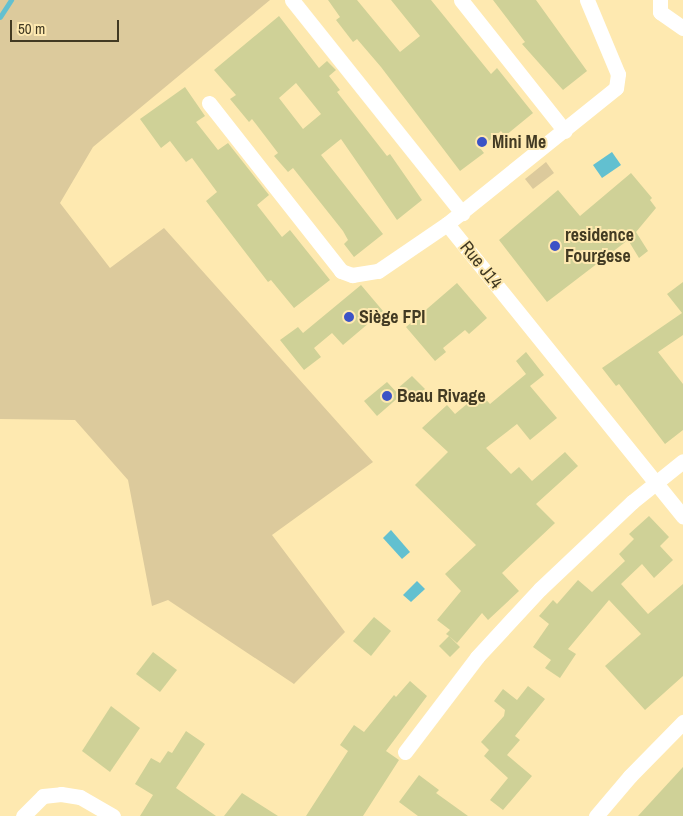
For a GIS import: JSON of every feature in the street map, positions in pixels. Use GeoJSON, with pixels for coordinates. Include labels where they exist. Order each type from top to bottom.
{"type":"FeatureCollection","features":[{"type":"Feature","properties":{"kind":"street"},"geometry":{"type":"LineString","coordinates":[[292,0],[462,213]]}},
{"type":"Feature","properties":{"kind":"street"},"geometry":{"type":"LineString","coordinates":[[461,0],[566,131]]}},
{"type":"Feature","properties":{"kind":"street","name":"Rue J14"},"geometry":{"type":"LineString","coordinates":[[587,0],[619,79],[614,92],[447,224],[683,517]]}},
{"type":"Feature","properties":{"kind":"street"},"geometry":{"type":"LineString","coordinates":[[660,0],[660,12],[683,28]]}},
{"type":"Feature","properties":{"kind":"street"},"geometry":{"type":"LineString","coordinates":[[209,103],[341,271],[352,275],[378,271],[447,224]]}},
{"type":"Feature","properties":{"kind":"street"},"geometry":{"type":"LineString","coordinates":[[405,752],[477,657],[540,589],[655,482],[683,461]]}},
{"type":"Feature","properties":{"kind":"street"},"geometry":{"type":"LineString","coordinates":[[596,816],[630,776],[683,722]]}},
{"type":"Feature","properties":{"kind":"street"},"geometry":{"type":"LineString","coordinates":[[23,816],[43,796],[61,794],[80,797],[113,816]]}},
{"type":"Feature","properties":{"kind":"shaded area"},"geometry":{"type":"Polygon","coordinates":[[[0,0],[270,0],[93,147],[60,203],[110,268],[164,228],[373,462],[272,535],[345,632],[294,684],[168,600],[152,606],[128,480],[75,420],[0,419],[0,0]]]}},
{"type":"Feature","properties":{"kind":"shaded area"},"geometry":{"type":"Polygon","coordinates":[[[546,162],[554,173],[533,189],[525,179],[546,162]]]}},
{"type":"Feature","properties":{"kind":"water"},"geometry":{"type":"Polygon","coordinates":[[[612,152],[621,165],[602,178],[593,165],[612,152]]]}},
{"type":"Feature","properties":{"kind":"water"},"geometry":{"type":"Polygon","coordinates":[[[391,530],[410,552],[402,559],[383,538],[391,530]]]}},
{"type":"Feature","properties":{"kind":"water"},"geometry":{"type":"Polygon","coordinates":[[[417,581],[425,589],[411,602],[403,595],[417,581]]]}},
{"type":"Feature","properties":{"kind":"building"},"geometry":{"type":"Polygon","coordinates":[[[328,0],[357,0],[400,52],[420,36],[391,0],[431,0],[491,74],[497,68],[533,113],[505,136],[501,131],[480,148],[484,153],[460,171],[381,67],[357,39],[353,42],[336,20],[340,17],[328,0]]]}},
{"type":"Feature","properties":{"kind":"building"},"geometry":{"type":"Polygon","coordinates":[[[493,0],[536,0],[587,71],[563,90],[522,44],[525,42],[493,0]]]}},
{"type":"Feature","properties":{"kind":"building"},"geometry":{"type":"Polygon","coordinates":[[[279,16],[319,68],[327,61],[336,70],[329,76],[340,90],[337,92],[387,156],[390,154],[422,200],[397,220],[341,139],[321,155],[383,234],[354,257],[344,244],[348,240],[343,231],[293,168],[288,172],[274,156],[278,153],[252,119],[249,122],[230,99],[236,95],[214,70],[279,16]],[[296,83],[279,98],[303,129],[321,114],[296,83]]]}},
{"type":"Feature","properties":{"kind":"building"},"geometry":{"type":"Polygon","coordinates":[[[185,87],[205,116],[196,122],[218,150],[228,143],[269,195],[257,205],[282,237],[290,230],[330,280],[294,308],[271,280],[268,282],[206,201],[217,192],[192,158],[186,162],[170,141],[161,148],[140,119],[185,87]]]}},
{"type":"Feature","properties":{"kind":"building","name":"residence Fourgese"},"geometry":{"type":"Polygon","coordinates":[[[631,173],[652,198],[650,200],[656,208],[636,232],[648,251],[639,258],[628,240],[547,302],[499,240],[558,190],[580,216],[631,173]]]}},
{"type":"Feature","properties":{"kind":"building"},"geometry":{"type":"Polygon","coordinates":[[[683,282],[683,335],[658,352],[683,384],[683,430],[665,444],[619,384],[616,386],[602,368],[682,313],[667,294],[683,282]]]}},
{"type":"Feature","properties":{"kind":"building"},"geometry":{"type":"Polygon","coordinates":[[[457,283],[487,318],[469,334],[465,330],[443,348],[446,352],[435,361],[406,327],[457,283]]]}},
{"type":"Feature","properties":{"kind":"building","name":"Siège FPI"},"geometry":{"type":"Polygon","coordinates":[[[361,285],[383,311],[343,345],[332,333],[314,348],[321,357],[304,370],[280,340],[298,327],[303,333],[361,285]]]}},
{"type":"Feature","properties":{"kind":"building"},"geometry":{"type":"Polygon","coordinates":[[[526,352],[544,375],[530,386],[557,418],[530,440],[517,424],[486,448],[511,474],[519,467],[532,481],[565,452],[578,466],[536,504],[555,523],[502,573],[519,591],[488,620],[482,613],[457,643],[446,634],[450,630],[437,620],[461,591],[445,574],[476,545],[415,485],[448,452],[422,428],[447,405],[455,414],[480,393],[490,404],[526,374],[516,361],[526,352]]]}},
{"type":"Feature","properties":{"kind":"building"},"geometry":{"type":"Polygon","coordinates":[[[412,376],[425,389],[409,403],[397,389],[412,376]]]}},
{"type":"Feature","properties":{"kind":"building"},"geometry":{"type":"Polygon","coordinates":[[[387,382],[400,396],[377,416],[364,401],[387,382]]]}},
{"type":"Feature","properties":{"kind":"building"},"geometry":{"type":"Polygon","coordinates":[[[649,516],[669,537],[660,546],[673,560],[654,578],[642,564],[621,584],[648,614],[683,584],[683,676],[645,710],[605,666],[641,634],[609,600],[568,649],[576,654],[560,678],[545,668],[551,660],[533,647],[549,624],[539,616],[553,600],[557,604],[578,580],[592,592],[625,561],[619,554],[634,539],[629,534],[649,516]]]}},
{"type":"Feature","properties":{"kind":"building"},"geometry":{"type":"Polygon","coordinates":[[[374,617],[391,631],[371,656],[353,641],[374,617]]]}},
{"type":"Feature","properties":{"kind":"building"},"geometry":{"type":"Polygon","coordinates":[[[449,636],[460,647],[450,657],[439,646],[449,636]]]}},
{"type":"Feature","properties":{"kind":"building"},"geometry":{"type":"Polygon","coordinates":[[[153,652],[177,670],[160,692],[136,674],[153,652]]]}},
{"type":"Feature","properties":{"kind":"building"},"geometry":{"type":"Polygon","coordinates":[[[410,681],[427,696],[386,751],[399,760],[363,816],[306,816],[348,751],[340,745],[354,725],[364,732],[394,695],[396,697],[410,681]]]}},
{"type":"Feature","properties":{"kind":"building"},"geometry":{"type":"Polygon","coordinates":[[[528,686],[545,699],[515,736],[520,740],[507,755],[532,776],[503,810],[490,800],[508,778],[484,756],[489,750],[481,742],[504,716],[505,710],[494,701],[503,689],[517,700],[528,686]]]}},
{"type":"Feature","properties":{"kind":"building"},"geometry":{"type":"Polygon","coordinates":[[[111,706],[140,728],[110,772],[82,751],[111,706]]]}},
{"type":"Feature","properties":{"kind":"building"},"geometry":{"type":"Polygon","coordinates":[[[186,731],[205,744],[176,788],[216,816],[140,816],[153,795],[135,784],[151,758],[160,763],[168,751],[172,753],[186,731]]]}},
{"type":"Feature","properties":{"kind":"building"},"geometry":{"type":"Polygon","coordinates":[[[683,767],[683,816],[638,816],[683,767]]]}},
{"type":"Feature","properties":{"kind":"building"},"geometry":{"type":"Polygon","coordinates":[[[419,775],[439,790],[436,793],[468,816],[418,816],[399,802],[419,775]]]}},
{"type":"Feature","properties":{"kind":"building"},"geometry":{"type":"Polygon","coordinates":[[[242,793],[278,816],[224,816],[242,793]]]}},
{"type":"Feature","properties":{"kind":"waterway"},"geometry":{"type":"LineString","coordinates":[[0,17],[11,0]]}},
{"type":"Feature","properties":{"kind":"place","name":"Mini Me"},"geometry":{"type":"Point","coordinates":[482,142]}},
{"type":"Feature","properties":{"kind":"place","name":"residence Fourgese"},"geometry":{"type":"Point","coordinates":[555,246]}},
{"type":"Feature","properties":{"kind":"place","name":"Siège FPI"},"geometry":{"type":"Point","coordinates":[349,317]}},
{"type":"Feature","properties":{"kind":"place","name":"Beau Rivage"},"geometry":{"type":"Point","coordinates":[387,396]}}]}
